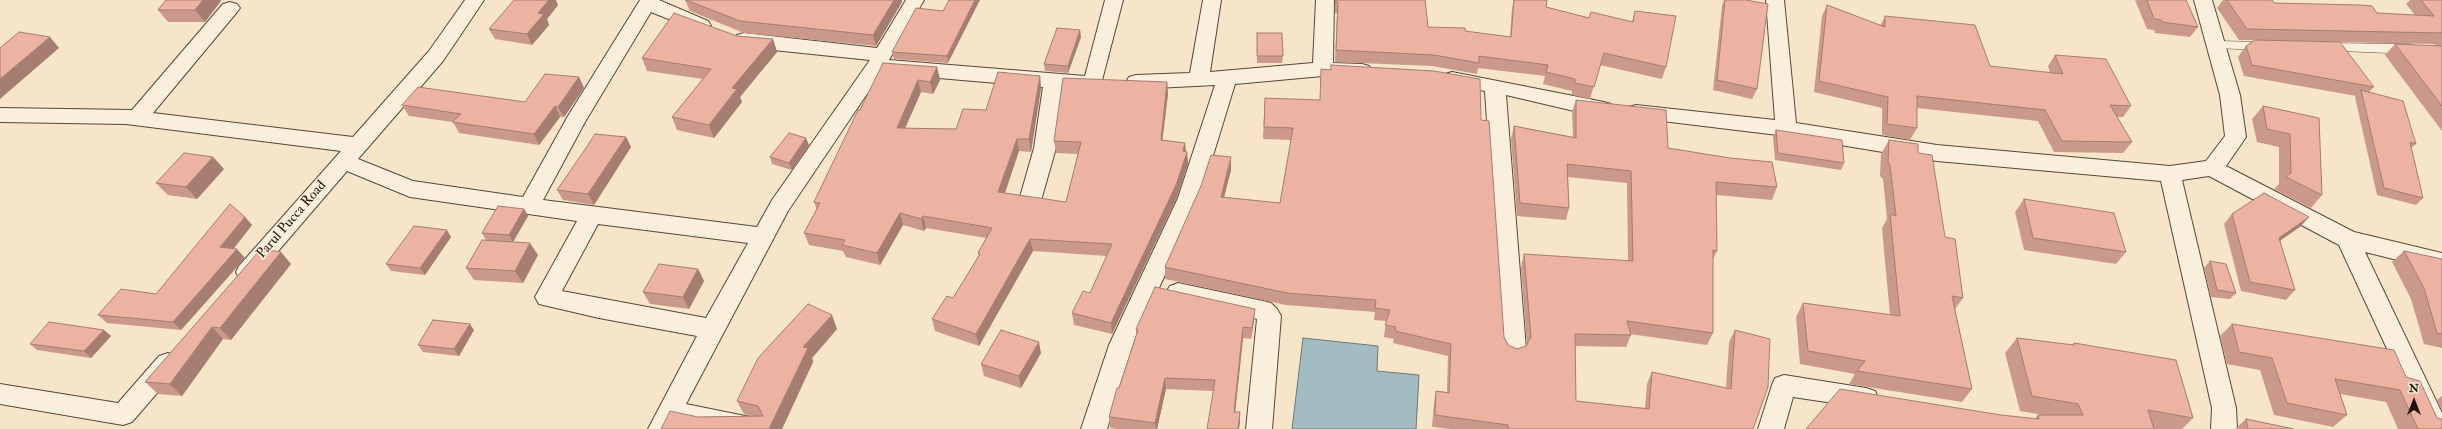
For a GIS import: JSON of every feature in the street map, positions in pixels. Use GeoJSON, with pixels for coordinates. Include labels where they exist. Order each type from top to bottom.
{"type":"FeatureCollection","features":[{"type":"Feature","properties":{"kind":"street","name":"Parul Pucca Road"},"geometry":{"type":"LineString","coordinates":[[235,286],[436,56],[475,0]]}},
{"type":"Feature","properties":{"kind":"street"},"geometry":{"type":"LineString","coordinates":[[529,206],[576,121],[649,0],[653,5],[722,34],[742,40],[992,77],[1106,83],[1165,82],[1323,69],[1378,72]]}},
{"type":"Feature","properties":{"kind":"street"},"geometry":{"type":"LineString","coordinates":[[755,429],[665,420],[712,329],[780,206],[879,60],[915,0]]}},
{"type":"Feature","properties":{"kind":"street"},"geometry":{"type":"LineString","coordinates":[[1106,83],[1114,0]]}},
{"type":"Feature","properties":{"kind":"street"},"geometry":{"type":"LineString","coordinates":[[1198,79],[1212,0]]}},
{"type":"Feature","properties":{"kind":"street"},"geometry":{"type":"LineString","coordinates":[[1323,69],[1325,0]]}},
{"type":"Feature","properties":{"kind":"street"},"geometry":{"type":"LineString","coordinates":[[1775,0],[1786,129]]}},
{"type":"Feature","properties":{"kind":"street"},"geometry":{"type":"LineString","coordinates":[[2203,0],[2230,95],[2236,137],[2212,168]]}},
{"type":"Feature","properties":{"kind":"street"},"geometry":{"type":"LineString","coordinates":[[137,118],[230,8]]}},
{"type":"Feature","properties":{"kind":"street"},"geometry":{"type":"LineString","coordinates":[[1432,75],[1495,86],[1587,107],[1705,118],[1786,129],[1937,153],[2170,174],[2212,168],[2348,239],[2442,262]]}},
{"type":"Feature","properties":{"kind":"street"},"geometry":{"type":"LineString","coordinates":[[1094,429],[1121,345],[1189,198],[1227,78]]}},
{"type":"Feature","properties":{"kind":"street"},"geometry":{"type":"LineString","coordinates":[[1031,197],[1044,148],[1054,80]]}},
{"type":"Feature","properties":{"kind":"street"},"geometry":{"type":"LineString","coordinates":[[1495,86],[1514,349]]}},
{"type":"Feature","properties":{"kind":"street"},"geometry":{"type":"LineString","coordinates":[[0,115],[137,118],[350,153],[410,189],[592,215],[763,236]]}},
{"type":"Feature","properties":{"kind":"street"},"geometry":{"type":"LineString","coordinates":[[2170,174],[2224,408],[2224,429]]}},
{"type":"Feature","properties":{"kind":"street"},"geometry":{"type":"LineString","coordinates":[[592,215],[547,297],[599,309],[712,329]]}},
{"type":"Feature","properties":{"kind":"street"},"geometry":{"type":"LineString","coordinates":[[2348,239],[2436,429]]}},
{"type":"Feature","properties":{"kind":"street"},"geometry":{"type":"LineString","coordinates":[[1148,286],[1263,310],[1269,316],[1259,429]]}},
{"type":"Feature","properties":{"kind":"street"},"geometry":{"type":"LineString","coordinates":[[0,394],[123,414],[184,344]]}},
{"type":"Feature","properties":{"kind":"street"},"geometry":{"type":"LineString","coordinates":[[1771,429],[1784,385],[1885,401]]}},
{"type":"Feature","properties":{"kind":"lane"},"geometry":{"type":"LineString","coordinates":[[2216,45],[2279,46]]}},
{"type":"Feature","properties":{"kind":"lane"},"geometry":{"type":"LineString","coordinates":[[2310,47],[2426,49]]}},
{"type":"Feature","properties":{"kind":"water"},"geometry":{"type":"Polygon","coordinates":[[[1303,338],[1378,346],[1377,371],[1419,375],[1416,429],[1292,429],[1303,338]]]}},
{"type":"Feature","properties":{"kind":"building"},"geometry":{"type":"Polygon","coordinates":[[[166,0],[203,0],[195,10],[158,10],[166,0]]]}},
{"type":"Feature","properties":{"kind":"building"},"geometry":{"type":"Polygon","coordinates":[[[514,0],[549,0],[538,13],[544,14],[527,34],[489,29],[514,0]]]}},
{"type":"Feature","properties":{"kind":"building"},"geometry":{"type":"Polygon","coordinates":[[[686,0],[894,0],[873,35],[740,21],[686,0]]]}},
{"type":"Feature","properties":{"kind":"building"},"geometry":{"type":"Polygon","coordinates":[[[949,0],[975,0],[947,56],[892,52],[916,8],[943,11],[949,0]]]}},
{"type":"Feature","properties":{"kind":"building"},"geometry":{"type":"Polygon","coordinates":[[[1336,0],[1425,0],[1428,27],[1465,28],[1465,31],[1511,37],[1514,0],[1547,0],[1546,7],[1589,18],[1591,12],[1633,22],[1635,11],[1676,16],[1666,67],[1604,53],[1594,87],[1575,83],[1575,79],[1546,72],[1548,65],[1479,56],[1479,63],[1434,55],[1336,50],[1338,2],[1336,0]]]}},
{"type":"Feature","properties":{"kind":"building"},"geometry":{"type":"Polygon","coordinates":[[[1725,0],[1746,0],[1768,4],[1757,89],[1717,80],[1725,0]]]}},
{"type":"Feature","properties":{"kind":"building"},"geometry":{"type":"Polygon","coordinates":[[[2147,0],[2186,0],[2198,27],[2162,22],[2161,20],[2154,19],[2147,0]]]}},
{"type":"Feature","properties":{"kind":"building"},"geometry":{"type":"Polygon","coordinates":[[[2227,0],[2272,0],[2274,3],[2372,6],[2377,13],[2434,16],[2421,0],[2442,0],[2442,33],[2247,29],[2227,0]]]}},
{"type":"Feature","properties":{"kind":"building"},"geometry":{"type":"Polygon","coordinates":[[[1827,5],[1885,27],[1885,16],[1975,25],[1990,66],[2063,74],[2055,55],[2106,59],[2131,106],[2110,105],[2132,142],[2062,141],[2045,110],[1917,96],[1917,128],[1887,124],[1888,97],[1819,81],[1827,5]]]}},
{"type":"Feature","properties":{"kind":"building"},"geometry":{"type":"Polygon","coordinates":[[[674,13],[737,36],[773,39],[732,88],[737,89],[709,125],[672,117],[711,69],[642,58],[674,13]]]}},
{"type":"Feature","properties":{"kind":"building"},"geometry":{"type":"Polygon","coordinates":[[[1057,28],[1080,30],[1068,66],[1044,64],[1057,28]]]}},
{"type":"Feature","properties":{"kind":"building"},"geometry":{"type":"Polygon","coordinates":[[[19,32],[50,37],[0,79],[0,48],[19,32]]]}},
{"type":"Feature","properties":{"kind":"building"},"geometry":{"type":"Polygon","coordinates":[[[1257,33],[1282,33],[1283,56],[1257,56],[1257,33]]]}},
{"type":"Feature","properties":{"kind":"building"},"geometry":{"type":"Polygon","coordinates":[[[2255,40],[2340,42],[2374,87],[2252,65],[2246,46],[2255,40]]]}},
{"type":"Feature","properties":{"kind":"building"},"geometry":{"type":"Polygon","coordinates":[[[2395,44],[2442,46],[2442,106],[2395,44]]]}},
{"type":"Feature","properties":{"kind":"building"},"geometry":{"type":"Polygon","coordinates":[[[883,63],[937,67],[930,82],[918,80],[897,128],[956,129],[963,109],[986,110],[998,72],[1040,76],[1029,139],[1017,139],[998,192],[1066,202],[1081,142],[1054,141],[1063,78],[1167,82],[1161,140],[1185,143],[1183,151],[1187,152],[1176,185],[1111,323],[1072,313],[1083,291],[1090,293],[1112,244],[1030,239],[976,334],[932,319],[947,296],[953,298],[980,254],[978,253],[992,228],[923,216],[921,219],[900,213],[877,253],[842,245],[845,240],[804,233],[820,203],[814,202],[858,110],[860,110],[883,63]]]}},
{"type":"Feature","properties":{"kind":"building"},"geometry":{"type":"Polygon","coordinates":[[[1331,65],[1434,71],[1480,79],[1481,120],[1489,121],[1504,337],[1508,345],[1517,349],[1526,346],[1531,337],[1524,254],[1633,261],[1631,171],[1567,164],[1569,208],[1520,203],[1514,126],[1576,138],[1576,100],[1666,110],[1668,148],[1730,158],[1772,162],[1777,187],[1716,182],[1717,251],[1713,250],[1713,333],[1627,321],[1631,335],[1575,334],[1576,401],[1649,409],[1652,372],[1731,389],[1735,330],[1770,339],[1768,387],[1753,429],[1508,429],[1508,425],[1435,415],[1436,391],[1449,393],[1451,344],[1395,331],[1396,327],[1385,325],[1390,310],[1375,308],[1376,300],[1287,293],[1165,267],[1201,186],[1211,155],[1231,157],[1221,197],[1280,203],[1293,128],[1264,127],[1265,98],[1320,100],[1321,69],[1331,70],[1331,65]]]}},
{"type":"Feature","properties":{"kind":"building"},"geometry":{"type":"Polygon","coordinates":[[[545,74],[579,77],[558,107],[555,106],[534,134],[452,122],[461,114],[402,105],[418,87],[525,102],[545,74]]]}},
{"type":"Feature","properties":{"kind":"building"},"geometry":{"type":"Polygon","coordinates":[[[2361,90],[2403,101],[2416,144],[2410,142],[2423,198],[2384,188],[2361,90]]]}},
{"type":"Feature","properties":{"kind":"building"},"geometry":{"type":"Polygon","coordinates":[[[2263,106],[2319,118],[2322,195],[2286,177],[2291,173],[2290,134],[2267,129],[2263,106]]]}},
{"type":"Feature","properties":{"kind":"building"},"geometry":{"type":"Polygon","coordinates":[[[1776,130],[1842,140],[1844,163],[1778,153],[1776,130]]]}},
{"type":"Feature","properties":{"kind":"building"},"geometry":{"type":"Polygon","coordinates":[[[789,133],[806,138],[789,163],[770,157],[789,133]]]}},
{"type":"Feature","properties":{"kind":"building"},"geometry":{"type":"Polygon","coordinates":[[[595,134],[626,137],[588,194],[557,190],[586,148],[595,134]]]}},
{"type":"Feature","properties":{"kind":"building"},"geometry":{"type":"Polygon","coordinates":[[[1889,140],[1918,144],[1918,153],[1932,155],[1945,237],[1955,239],[1963,298],[1952,296],[1972,389],[1857,371],[1865,361],[1808,351],[1803,303],[1900,316],[1890,214],[1896,216],[1890,165],[1888,162],[1889,140]]]}},
{"type":"Feature","properties":{"kind":"building"},"geometry":{"type":"Polygon","coordinates":[[[184,153],[213,157],[186,187],[156,183],[184,153]]]}},
{"type":"Feature","properties":{"kind":"building"},"geometry":{"type":"Polygon","coordinates":[[[2264,193],[2309,217],[2279,238],[2295,290],[2250,282],[2232,214],[2264,193]]]}},
{"type":"Feature","properties":{"kind":"building"},"geometry":{"type":"Polygon","coordinates":[[[2024,199],[2114,213],[2126,252],[2033,238],[2024,199]]]}},
{"type":"Feature","properties":{"kind":"building"},"geometry":{"type":"Polygon","coordinates":[[[230,204],[245,217],[220,247],[237,249],[173,322],[98,315],[121,289],[156,294],[230,204]]]}},
{"type":"Feature","properties":{"kind":"building"},"geometry":{"type":"Polygon","coordinates":[[[498,206],[524,209],[509,235],[482,233],[498,206]]]}},
{"type":"Feature","properties":{"kind":"building"},"geometry":{"type":"Polygon","coordinates":[[[414,226],[447,230],[420,268],[386,264],[414,226]]]}},
{"type":"Feature","properties":{"kind":"building"},"geometry":{"type":"Polygon","coordinates":[[[482,240],[530,243],[515,271],[466,268],[482,240]]]}},
{"type":"Feature","properties":{"kind":"building"},"geometry":{"type":"Polygon","coordinates":[[[261,249],[281,252],[220,328],[212,327],[170,384],[145,382],[261,249]]]}},
{"type":"Feature","properties":{"kind":"building"},"geometry":{"type":"Polygon","coordinates":[[[2404,251],[2442,259],[2442,334],[2437,333],[2424,288],[2404,251]]]}},
{"type":"Feature","properties":{"kind":"building"},"geometry":{"type":"Polygon","coordinates":[[[2210,261],[2226,264],[2236,293],[2217,290],[2210,261]]]}},
{"type":"Feature","properties":{"kind":"building"},"geometry":{"type":"Polygon","coordinates":[[[659,264],[698,269],[683,297],[643,292],[659,264]]]}},
{"type":"Feature","properties":{"kind":"building"},"geometry":{"type":"Polygon","coordinates":[[[1155,287],[1255,309],[1252,328],[1243,327],[1234,412],[1240,412],[1238,429],[1207,429],[1215,380],[1165,378],[1155,423],[1109,417],[1117,388],[1119,388],[1138,330],[1136,329],[1155,287]]]}},
{"type":"Feature","properties":{"kind":"building"},"geometry":{"type":"Polygon","coordinates":[[[808,304],[832,315],[803,347],[808,348],[769,429],[661,429],[670,411],[698,417],[763,416],[758,406],[737,401],[758,358],[808,304]]]}},
{"type":"Feature","properties":{"kind":"building"},"geometry":{"type":"Polygon","coordinates":[[[433,320],[470,324],[454,349],[418,345],[433,320]]]}},
{"type":"Feature","properties":{"kind":"building"},"geometry":{"type":"Polygon","coordinates":[[[49,322],[104,330],[84,351],[30,344],[49,322]]]}},
{"type":"Feature","properties":{"kind":"building"},"geometry":{"type":"Polygon","coordinates":[[[2232,324],[2394,350],[2406,377],[2420,381],[2437,418],[2442,419],[2442,429],[2418,429],[2400,390],[2335,379],[2347,415],[2287,403],[2272,358],[2239,352],[2232,324]]]}},
{"type":"Feature","properties":{"kind":"building"},"geometry":{"type":"Polygon","coordinates":[[[1001,330],[1039,342],[1019,376],[981,364],[1001,330]]]}},
{"type":"Feature","properties":{"kind":"building"},"geometry":{"type":"Polygon","coordinates":[[[2017,338],[2074,345],[2074,343],[2176,360],[2193,418],[2148,410],[2154,429],[1806,429],[1840,389],[2001,415],[2039,419],[2038,415],[2083,415],[2078,404],[2032,396],[2017,338]]]}},
{"type":"Feature","properties":{"kind":"building"},"geometry":{"type":"Polygon","coordinates":[[[2246,419],[2294,429],[2248,429],[2246,419]]]}}]}
